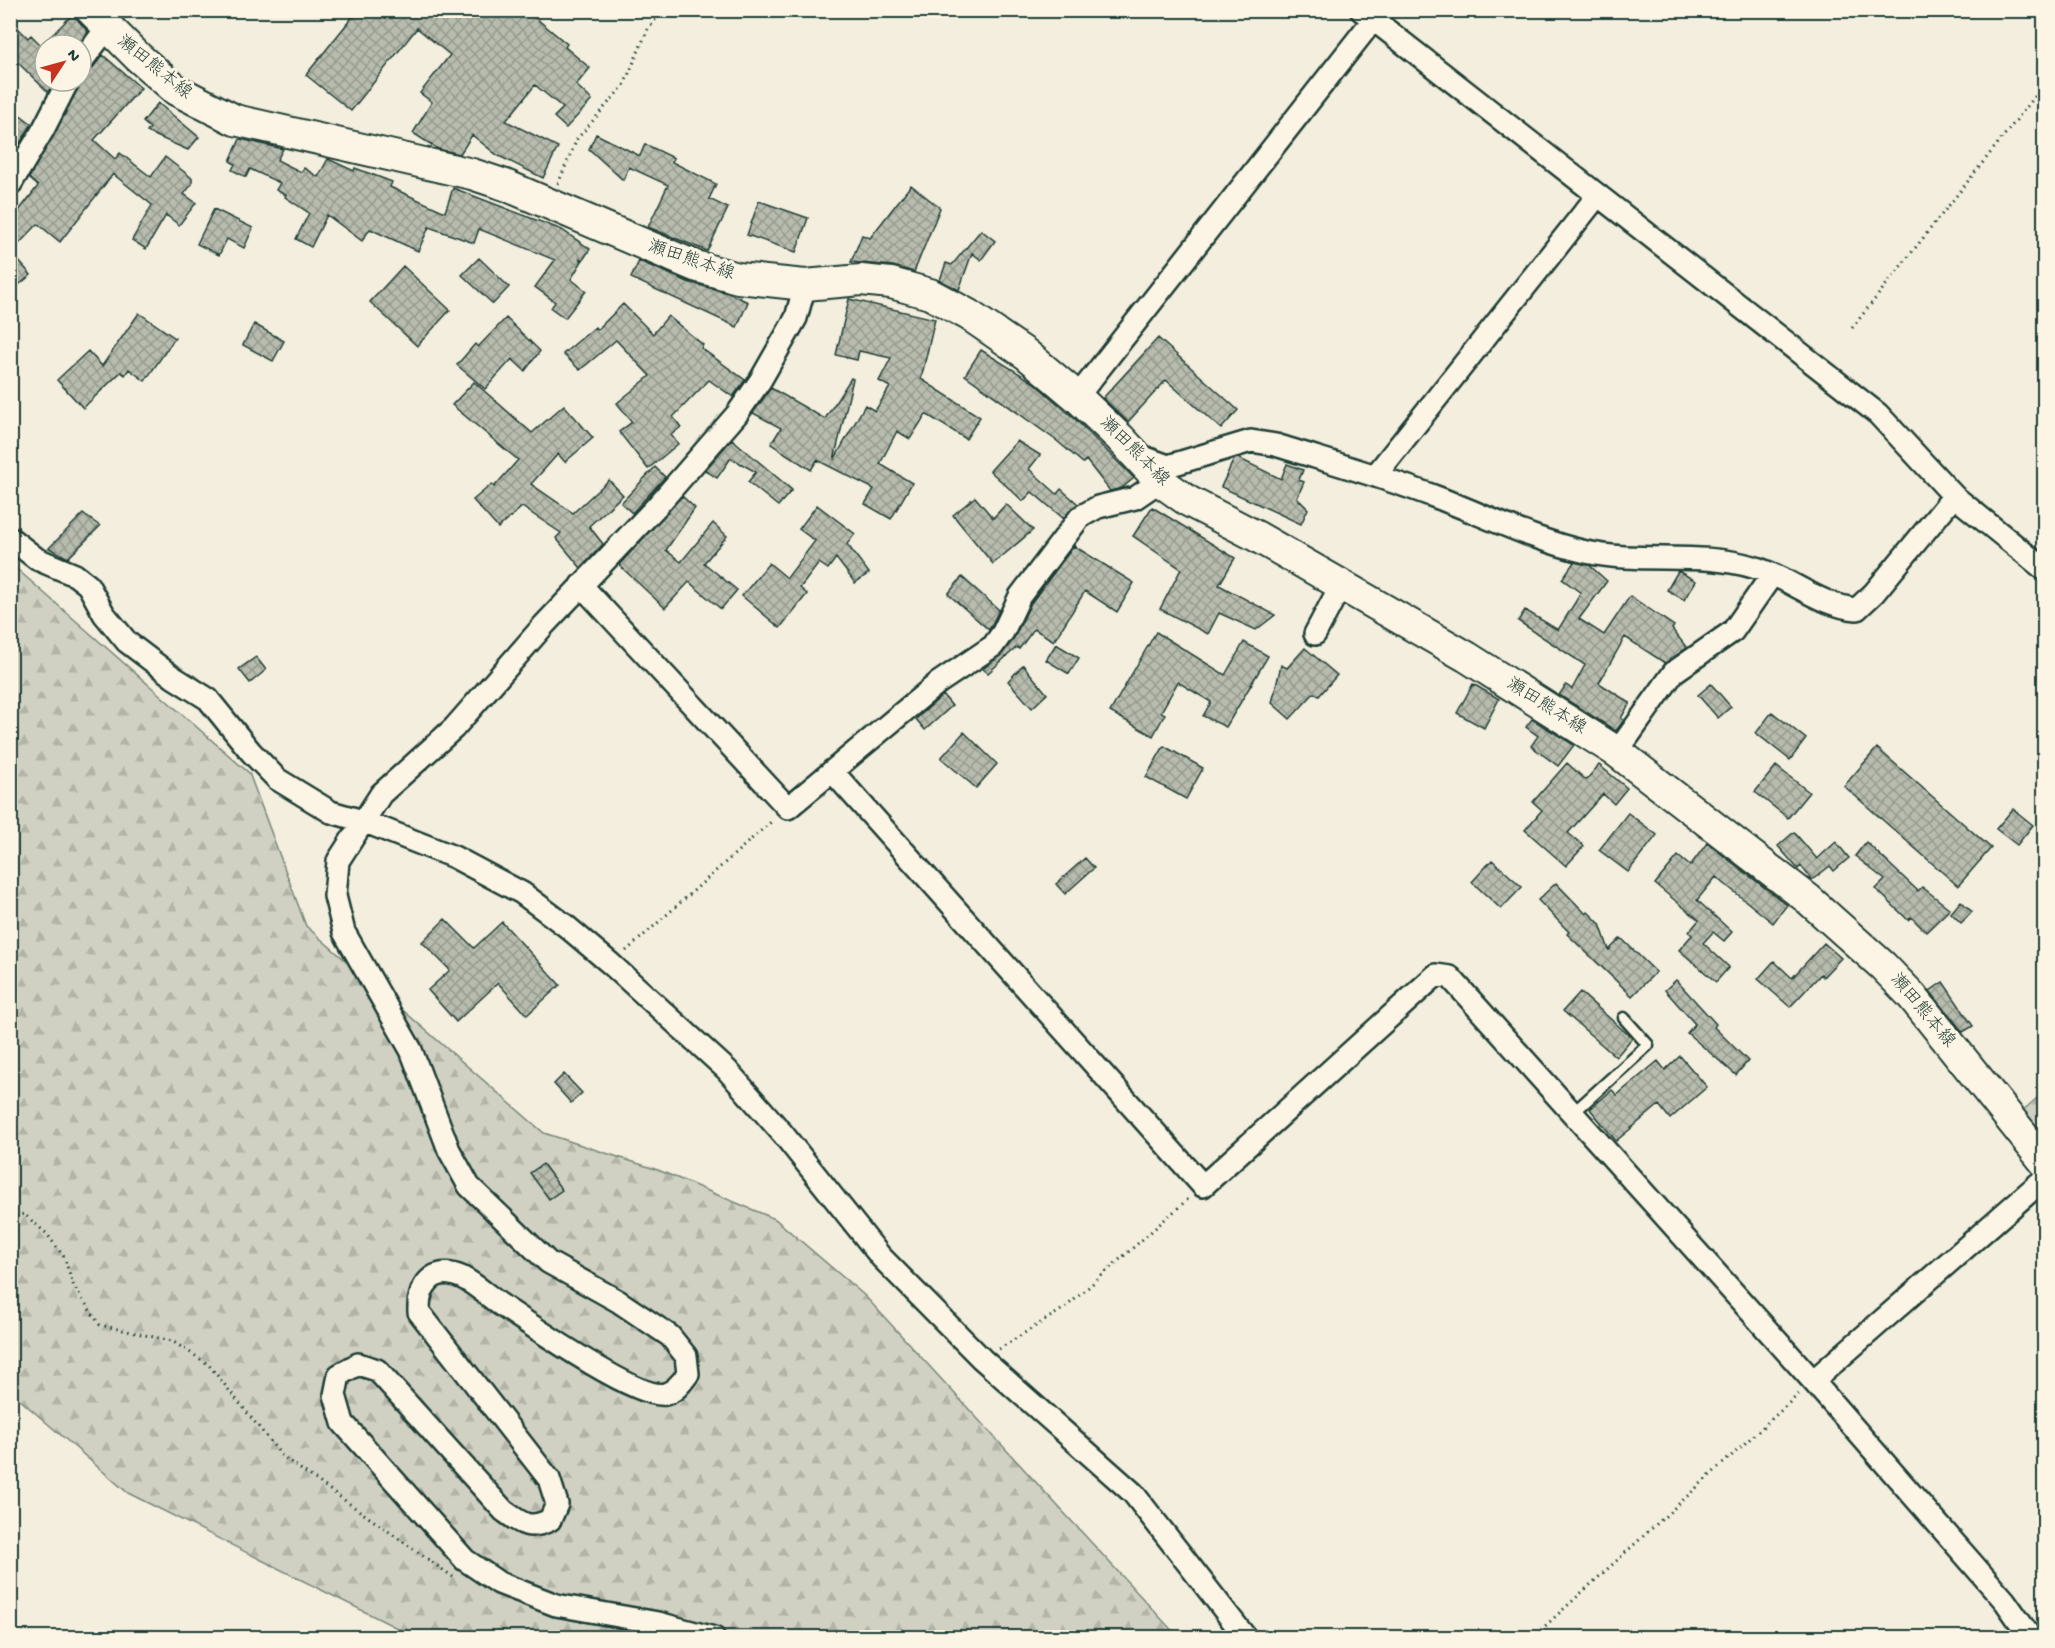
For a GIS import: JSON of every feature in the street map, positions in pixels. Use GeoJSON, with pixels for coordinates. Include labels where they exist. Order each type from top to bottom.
{"type":"FeatureCollection","features":[{"type":"Feature","properties":{"kind":"main road","name":"瀬田熊本線"},"geometry":{"type":"LineString","coordinates":[[99,20],[176,90],[235,120],[472,174],[551,204],[695,266],[738,278],[805,285],[861,280],[891,283],[930,294],[969,315],[1026,354],[1077,397],[1160,481],[1188,501],[1467,657],[1617,752],[1808,899],[1883,966],[1911,995],[2044,1161]]}},
{"type":"Feature","properties":{"kind":"street"},"geometry":{"type":"LineString","coordinates":[[1077,397],[1367,15],[1878,414],[1954,496],[2044,569]]}},
{"type":"Feature","properties":{"kind":"street"},"geometry":{"type":"LineString","coordinates":[[93,34],[99,20]]}},
{"type":"Feature","properties":{"kind":"street"},"geometry":{"type":"LineString","coordinates":[[10,185],[62,93]]}},
{"type":"Feature","properties":{"kind":"street"},"geometry":{"type":"LineString","coordinates":[[1375,476],[1598,195]]}},
{"type":"Feature","properties":{"kind":"street"},"geometry":{"type":"LineString","coordinates":[[714,1638],[658,1623],[556,1605],[499,1583],[465,1560],[343,1423],[335,1395],[339,1375],[358,1364],[377,1370],[504,1511],[519,1522],[536,1527],[550,1520],[557,1504],[549,1479],[419,1312],[419,1295],[426,1282],[441,1274],[460,1277],[544,1334],[643,1391],[665,1395],[679,1387],[688,1374],[686,1356],[670,1336],[618,1301],[548,1262],[469,1186],[449,1150],[411,1050],[344,932],[335,896],[338,861],[381,794],[454,728],[581,585],[657,506],[736,414],[760,381],[796,318],[805,285]]}},
{"type":"Feature","properties":{"kind":"street"},"geometry":{"type":"LineString","coordinates":[[1136,455],[1168,466],[1251,441],[1276,445],[1437,498],[1522,533],[1587,552],[1656,560],[1728,561],[1755,567],[1839,608],[1857,609],[1874,593],[1954,496]]}},
{"type":"Feature","properties":{"kind":"street"},"geometry":{"type":"LineString","coordinates":[[581,585],[788,808],[943,679],[993,645],[1003,632],[1020,596],[1080,516],[1098,507],[1135,498],[1160,481]]}},
{"type":"Feature","properties":{"kind":"street"},"geometry":{"type":"LineString","coordinates":[[10,538],[37,559],[75,575],[88,585],[104,614],[127,642],[173,677],[208,699],[251,752],[277,779],[331,812],[363,821],[454,857],[522,893],[611,964],[727,1070],[776,1126],[881,1257],[982,1359],[1133,1493],[1246,1638]]}},
{"type":"Feature","properties":{"kind":"street"},"geometry":{"type":"LineString","coordinates":[[1617,752],[1674,672],[1733,631],[1772,575]]}},
{"type":"Feature","properties":{"kind":"street"},"geometry":{"type":"LineString","coordinates":[[1316,634],[1341,585]]}},
{"type":"Feature","properties":{"kind":"street"},"geometry":{"type":"LineString","coordinates":[[832,771],[1203,1186],[1436,975],[1450,977],[1813,1381],[2005,1601],[2031,1638]]}},
{"type":"Feature","properties":{"kind":"street"},"geometry":{"type":"LineString","coordinates":[[1813,1381],[2044,1179]]}},
{"type":"Feature","properties":{"kind":"lane"},"geometry":{"type":"LineString","coordinates":[[1572,1114],[1648,1045],[1624,1018]]}},
{"type":"Feature","properties":{"kind":"path"},"geometry":{"type":"LineString","coordinates":[[551,204],[577,139],[624,85],[648,29],[663,10]]}},
{"type":"Feature","properties":{"kind":"path"},"geometry":{"type":"LineString","coordinates":[[1852,328],[2044,85]]}},
{"type":"Feature","properties":{"kind":"path"},"geometry":{"type":"LineString","coordinates":[[611,964],[788,808]]}},
{"type":"Feature","properties":{"kind":"path"},"geometry":{"type":"LineString","coordinates":[[982,1359],[1066,1307],[1203,1186]]}},
{"type":"Feature","properties":{"kind":"path"},"geometry":{"type":"LineString","coordinates":[[10,1218],[24,1214],[48,1234],[64,1257],[74,1287],[100,1325],[172,1341],[208,1364],[282,1456],[450,1576],[461,1580]]}},
{"type":"Feature","properties":{"kind":"path"},"geometry":{"type":"LineString","coordinates":[[1532,1638],[1813,1381]]}},
{"type":"Feature","properties":{"kind":"green space"},"geometry":{"type":"Polygon","coordinates":[[[10,563],[249,773],[306,926],[544,1133],[658,1170],[775,1219],[865,1296],[1178,1637],[415,1637],[128,1493],[11,1392],[10,563]]]}},
{"type":"Feature","properties":{"kind":"green space"},"geometry":{"type":"Polygon","coordinates":[[[2044,1092],[2044,1137],[2020,1113],[2044,1092]]]}},
{"type":"Feature","properties":{"kind":"building"},"geometry":{"type":"Polygon","coordinates":[[[358,10],[526,10],[567,44],[565,47],[590,68],[576,85],[592,100],[566,128],[554,117],[563,108],[535,85],[506,121],[558,147],[543,178],[497,155],[472,135],[460,154],[438,149],[413,133],[432,102],[420,93],[450,55],[417,28],[351,111],[306,75],[358,10]]]}},
{"type":"Feature","properties":{"kind":"building"},"geometry":{"type":"Polygon","coordinates":[[[73,14],[88,32],[87,33],[54,33],[73,14]]]}},
{"type":"Feature","properties":{"kind":"building"},"geometry":{"type":"Polygon","coordinates":[[[10,20],[28,38],[31,35],[33,37],[33,77],[10,55],[10,20]]]}},
{"type":"Feature","properties":{"kind":"building"},"geometry":{"type":"Polygon","coordinates":[[[103,55],[141,88],[94,140],[115,159],[120,153],[151,177],[165,157],[192,178],[192,184],[184,194],[196,203],[179,225],[166,215],[146,249],[132,240],[152,205],[113,174],[60,242],[38,224],[11,252],[31,275],[10,292],[10,204],[18,212],[38,186],[29,178],[76,93],[93,93],[93,68],[103,55]]]}},
{"type":"Feature","properties":{"kind":"building"},"geometry":{"type":"Polygon","coordinates":[[[158,103],[199,137],[188,150],[147,132],[150,128],[143,122],[158,103]]]}},
{"type":"Feature","properties":{"kind":"building"},"geometry":{"type":"Polygon","coordinates":[[[10,107],[32,124],[10,159],[10,107]]]}},
{"type":"Feature","properties":{"kind":"building"},"geometry":{"type":"Polygon","coordinates":[[[596,134],[640,156],[645,144],[674,158],[672,162],[716,184],[709,199],[728,208],[707,251],[648,227],[668,185],[629,167],[623,180],[589,149],[596,134]]]}},
{"type":"Feature","properties":{"kind":"building"},"geometry":{"type":"Polygon","coordinates":[[[240,139],[283,149],[277,160],[301,172],[304,168],[318,177],[328,159],[354,171],[355,168],[392,182],[390,187],[445,212],[453,188],[562,230],[590,249],[583,260],[579,258],[582,261],[571,279],[586,291],[565,318],[551,308],[555,302],[535,287],[555,260],[479,229],[474,243],[429,227],[418,251],[370,229],[362,241],[327,215],[311,247],[296,239],[309,213],[276,190],[280,183],[250,169],[246,177],[232,170],[235,164],[230,161],[240,139]]]}},
{"type":"Feature","properties":{"kind":"building"},"geometry":{"type":"Polygon","coordinates":[[[911,185],[940,208],[914,272],[893,266],[851,262],[862,235],[870,238],[911,185]]]}},
{"type":"Feature","properties":{"kind":"building"},"geometry":{"type":"Polygon","coordinates":[[[759,201],[808,218],[796,252],[747,235],[759,201]]]}},
{"type":"Feature","properties":{"kind":"building"},"geometry":{"type":"Polygon","coordinates":[[[214,209],[253,228],[244,248],[227,239],[219,255],[197,244],[214,209]]]}},
{"type":"Feature","properties":{"kind":"building"},"geometry":{"type":"Polygon","coordinates":[[[981,230],[995,241],[981,260],[972,253],[959,290],[940,280],[946,263],[952,265],[981,230]]]}},
{"type":"Feature","properties":{"kind":"building"},"geometry":{"type":"Polygon","coordinates":[[[479,258],[509,287],[493,304],[462,275],[479,258]]]}},
{"type":"Feature","properties":{"kind":"building"},"geometry":{"type":"Polygon","coordinates":[[[639,261],[688,282],[728,293],[748,302],[737,327],[631,278],[639,261]]]}},
{"type":"Feature","properties":{"kind":"building"},"geometry":{"type":"Polygon","coordinates":[[[403,266],[450,310],[417,346],[370,302],[403,266]]]}},
{"type":"Feature","properties":{"kind":"building"},"geometry":{"type":"Polygon","coordinates":[[[849,299],[935,319],[921,379],[980,417],[966,439],[926,414],[910,439],[897,431],[880,464],[912,483],[891,519],[865,504],[874,489],[817,460],[811,470],[771,444],[781,428],[753,413],[771,388],[825,419],[851,378],[853,379],[834,460],[865,405],[875,411],[890,387],[879,381],[891,358],[859,351],[857,360],[836,355],[849,299]]]}},
{"type":"Feature","properties":{"kind":"building"},"geometry":{"type":"Polygon","coordinates":[[[623,304],[653,334],[668,316],[703,345],[701,348],[745,380],[733,397],[709,380],[673,417],[681,427],[671,435],[678,444],[648,469],[619,432],[632,422],[617,403],[650,376],[616,340],[580,370],[563,354],[595,327],[597,330],[623,304]]]}},
{"type":"Feature","properties":{"kind":"building"},"geometry":{"type":"Polygon","coordinates":[[[139,313],[175,338],[145,381],[129,369],[125,375],[121,372],[83,408],[57,380],[88,351],[102,366],[139,313]]]}},
{"type":"Feature","properties":{"kind":"building"},"geometry":{"type":"Polygon","coordinates":[[[506,318],[540,351],[525,371],[512,359],[485,389],[457,365],[475,344],[478,347],[506,318]]]}},
{"type":"Feature","properties":{"kind":"building"},"geometry":{"type":"Polygon","coordinates":[[[254,324],[284,341],[273,361],[243,345],[254,324]]]}},
{"type":"Feature","properties":{"kind":"building"},"geometry":{"type":"Polygon","coordinates":[[[1158,338],[1238,410],[1221,429],[1166,380],[1128,422],[1103,398],[1158,338]]]}},
{"type":"Feature","properties":{"kind":"building"},"geometry":{"type":"Polygon","coordinates":[[[981,350],[1033,382],[1074,418],[1134,478],[1122,488],[1110,491],[1086,460],[1083,463],[1057,441],[965,375],[981,350]]]}},
{"type":"Feature","properties":{"kind":"building"},"geometry":{"type":"Polygon","coordinates":[[[474,382],[532,433],[564,405],[593,438],[565,462],[558,454],[531,484],[573,513],[609,480],[623,495],[589,526],[603,544],[581,568],[556,538],[561,533],[522,507],[498,528],[473,500],[492,484],[494,487],[518,460],[452,405],[474,382]]]}},
{"type":"Feature","properties":{"kind":"building"},"geometry":{"type":"Polygon","coordinates":[[[732,439],[792,490],[778,506],[748,482],[756,472],[731,458],[717,478],[705,470],[732,439]]]}},
{"type":"Feature","properties":{"kind":"building"},"geometry":{"type":"Polygon","coordinates":[[[1017,441],[1040,455],[1029,469],[1057,494],[1061,489],[1078,504],[1063,518],[1032,492],[1023,501],[990,471],[1017,441]]]}},
{"type":"Feature","properties":{"kind":"building"},"geometry":{"type":"Polygon","coordinates":[[[1238,458],[1281,479],[1287,464],[1303,470],[1299,480],[1304,482],[1297,498],[1308,509],[1301,524],[1221,487],[1234,459],[1238,458]]]}},
{"type":"Feature","properties":{"kind":"building"},"geometry":{"type":"Polygon","coordinates":[[[655,467],[665,477],[632,513],[621,503],[655,467]]]}},
{"type":"Feature","properties":{"kind":"building"},"geometry":{"type":"Polygon","coordinates":[[[682,496],[695,508],[666,550],[681,562],[713,523],[727,536],[704,563],[737,590],[721,609],[689,582],[665,608],[619,565],[682,496]]]}},
{"type":"Feature","properties":{"kind":"building"},"geometry":{"type":"Polygon","coordinates":[[[975,497],[993,518],[1006,504],[1033,530],[993,564],[953,515],[975,497]]]}},
{"type":"Feature","properties":{"kind":"building"},"geometry":{"type":"Polygon","coordinates":[[[817,505],[855,534],[847,544],[869,573],[855,583],[836,558],[828,569],[819,563],[800,588],[807,594],[780,628],[742,596],[769,563],[787,578],[815,541],[799,529],[817,505]]]}},
{"type":"Feature","properties":{"kind":"building"},"geometry":{"type":"Polygon","coordinates":[[[1152,507],[1235,558],[1219,585],[1275,615],[1256,630],[1219,613],[1208,634],[1160,609],[1181,569],[1133,536],[1152,507]]]}},
{"type":"Feature","properties":{"kind":"building"},"geometry":{"type":"Polygon","coordinates":[[[83,514],[100,526],[68,558],[49,548],[83,514]]]}},
{"type":"Feature","properties":{"kind":"building"},"geometry":{"type":"Polygon","coordinates":[[[1074,546],[1134,583],[1117,612],[1085,591],[1054,641],[1034,629],[1019,649],[1017,647],[988,673],[983,669],[1003,653],[1014,638],[1031,603],[1074,546]]]}},
{"type":"Feature","properties":{"kind":"building"},"geometry":{"type":"Polygon","coordinates":[[[1574,562],[1589,565],[1607,581],[1579,619],[1604,635],[1630,596],[1674,626],[1672,629],[1687,648],[1665,663],[1625,637],[1599,683],[1630,703],[1621,718],[1624,720],[1616,731],[1559,695],[1566,685],[1572,689],[1585,665],[1518,621],[1525,610],[1558,630],[1581,593],[1562,579],[1574,562]]]}},
{"type":"Feature","properties":{"kind":"building"},"geometry":{"type":"Polygon","coordinates":[[[1678,571],[1696,581],[1684,600],[1667,590],[1678,571]]]}},
{"type":"Feature","properties":{"kind":"building"},"geometry":{"type":"Polygon","coordinates":[[[962,577],[999,610],[989,630],[948,594],[962,577]]]}},
{"type":"Feature","properties":{"kind":"building"},"geometry":{"type":"Polygon","coordinates":[[[1156,632],[1225,675],[1244,642],[1268,656],[1226,727],[1203,716],[1211,702],[1178,682],[1161,712],[1165,714],[1153,736],[1110,712],[1156,632]]]}},
{"type":"Feature","properties":{"kind":"building"},"geometry":{"type":"Polygon","coordinates":[[[1056,644],[1079,658],[1069,674],[1046,660],[1056,644]]]}},
{"type":"Feature","properties":{"kind":"building"},"geometry":{"type":"Polygon","coordinates":[[[1305,648],[1337,675],[1319,696],[1314,693],[1290,719],[1272,703],[1281,665],[1287,668],[1305,648]]]}},
{"type":"Feature","properties":{"kind":"building"},"geometry":{"type":"Polygon","coordinates":[[[256,657],[266,670],[250,683],[239,669],[256,657]]]}},
{"type":"Feature","properties":{"kind":"building"},"geometry":{"type":"Polygon","coordinates":[[[1023,665],[1047,694],[1032,708],[1008,681],[1023,665]]]}},
{"type":"Feature","properties":{"kind":"building"},"geometry":{"type":"Polygon","coordinates":[[[1473,684],[1499,699],[1484,728],[1457,713],[1473,684]]]}},
{"type":"Feature","properties":{"kind":"building"},"geometry":{"type":"Polygon","coordinates":[[[1711,684],[1731,707],[1718,718],[1698,695],[1711,684]]]}},
{"type":"Feature","properties":{"kind":"building"},"geometry":{"type":"Polygon","coordinates":[[[943,695],[952,706],[925,730],[916,719],[943,695]]]}},
{"type":"Feature","properties":{"kind":"building"},"geometry":{"type":"Polygon","coordinates":[[[1772,712],[1806,739],[1790,760],[1756,733],[1772,712]]]}},
{"type":"Feature","properties":{"kind":"building"},"geometry":{"type":"Polygon","coordinates":[[[1532,719],[1574,745],[1558,766],[1531,746],[1538,736],[1526,727],[1532,719]]]}},
{"type":"Feature","properties":{"kind":"building"},"geometry":{"type":"Polygon","coordinates":[[[964,732],[997,764],[976,788],[941,758],[964,732]]]}},
{"type":"Feature","properties":{"kind":"building"},"geometry":{"type":"Polygon","coordinates":[[[1164,746],[1203,768],[1186,799],[1146,777],[1164,746]]]}},
{"type":"Feature","properties":{"kind":"building"},"geometry":{"type":"Polygon","coordinates":[[[1877,748],[1991,848],[1958,886],[1844,786],[1877,748]]]}},
{"type":"Feature","properties":{"kind":"building"},"geometry":{"type":"Polygon","coordinates":[[[1567,763],[1586,780],[1599,765],[1627,788],[1614,804],[1603,794],[1568,833],[1584,846],[1566,866],[1525,830],[1542,810],[1533,802],[1567,763]]]}},
{"type":"Feature","properties":{"kind":"building"},"geometry":{"type":"Polygon","coordinates":[[[1776,766],[1809,792],[1788,818],[1755,792],[1776,766]]]}},
{"type":"Feature","properties":{"kind":"building"},"geometry":{"type":"Polygon","coordinates":[[[2013,809],[2033,825],[2017,845],[1996,829],[2013,809]]]}},
{"type":"Feature","properties":{"kind":"building"},"geometry":{"type":"Polygon","coordinates":[[[1628,813],[1657,835],[1628,872],[1599,850],[1628,813]]]}},
{"type":"Feature","properties":{"kind":"building"},"geometry":{"type":"Polygon","coordinates":[[[1794,832],[1817,859],[1836,842],[1849,858],[1834,871],[1830,866],[1812,880],[1801,866],[1798,869],[1778,846],[1794,832]]]}},
{"type":"Feature","properties":{"kind":"building"},"geometry":{"type":"Polygon","coordinates":[[[1866,842],[1918,891],[1922,887],[1950,909],[1926,932],[1911,917],[1908,920],[1876,889],[1885,880],[1855,856],[1866,842]]]}},
{"type":"Feature","properties":{"kind":"building"},"geometry":{"type":"Polygon","coordinates":[[[1707,843],[1787,905],[1773,923],[1716,877],[1697,900],[1732,932],[1724,941],[1713,932],[1703,943],[1729,967],[1716,982],[1679,950],[1692,935],[1689,932],[1699,920],[1655,884],[1678,856],[1690,866],[1707,843]]]}},
{"type":"Feature","properties":{"kind":"building"},"geometry":{"type":"Polygon","coordinates":[[[1085,858],[1094,868],[1065,894],[1056,884],[1085,858]]]}},
{"type":"Feature","properties":{"kind":"building"},"geometry":{"type":"Polygon","coordinates":[[[1492,860],[1522,887],[1501,909],[1472,882],[1492,860]]]}},
{"type":"Feature","properties":{"kind":"building"},"geometry":{"type":"Polygon","coordinates":[[[1556,883],[1586,914],[1588,912],[1600,924],[1609,950],[1621,938],[1656,972],[1632,996],[1567,934],[1569,932],[1538,900],[1556,883]]]}},
{"type":"Feature","properties":{"kind":"building"},"geometry":{"type":"Polygon","coordinates":[[[1961,901],[1972,912],[1961,923],[1951,913],[1961,901]]]}},
{"type":"Feature","properties":{"kind":"building"},"geometry":{"type":"Polygon","coordinates":[[[445,919],[474,948],[502,922],[560,985],[527,1015],[498,983],[456,1022],[428,990],[450,970],[422,942],[445,919]]]}},
{"type":"Feature","properties":{"kind":"building"},"geometry":{"type":"Polygon","coordinates":[[[1824,943],[1841,958],[1823,977],[1821,974],[1790,1007],[1758,979],[1774,961],[1792,978],[1824,943]]]}},
{"type":"Feature","properties":{"kind":"building"},"geometry":{"type":"Polygon","coordinates":[[[1676,980],[1716,1024],[1714,1027],[1748,1061],[1736,1075],[1687,1033],[1695,1024],[1665,990],[1676,980]]]}},
{"type":"Feature","properties":{"kind":"building"},"geometry":{"type":"Polygon","coordinates":[[[1943,982],[1973,1026],[1963,1032],[1930,991],[1943,982]]]}},
{"type":"Feature","properties":{"kind":"building"},"geometry":{"type":"Polygon","coordinates":[[[1580,992],[1632,1038],[1616,1057],[1563,1011],[1580,992]]]}},
{"type":"Feature","properties":{"kind":"building"},"geometry":{"type":"Polygon","coordinates":[[[1680,1056],[1707,1087],[1670,1119],[1659,1105],[1616,1141],[1590,1109],[1612,1090],[1617,1095],[1658,1061],[1665,1070],[1680,1056]]]}},
{"type":"Feature","properties":{"kind":"building"},"geometry":{"type":"Polygon","coordinates":[[[564,1074],[582,1093],[571,1103],[554,1084],[564,1074]]]}},
{"type":"Feature","properties":{"kind":"building"},"geometry":{"type":"Polygon","coordinates":[[[543,1164],[562,1190],[549,1199],[530,1173],[543,1164]]]}}]}
